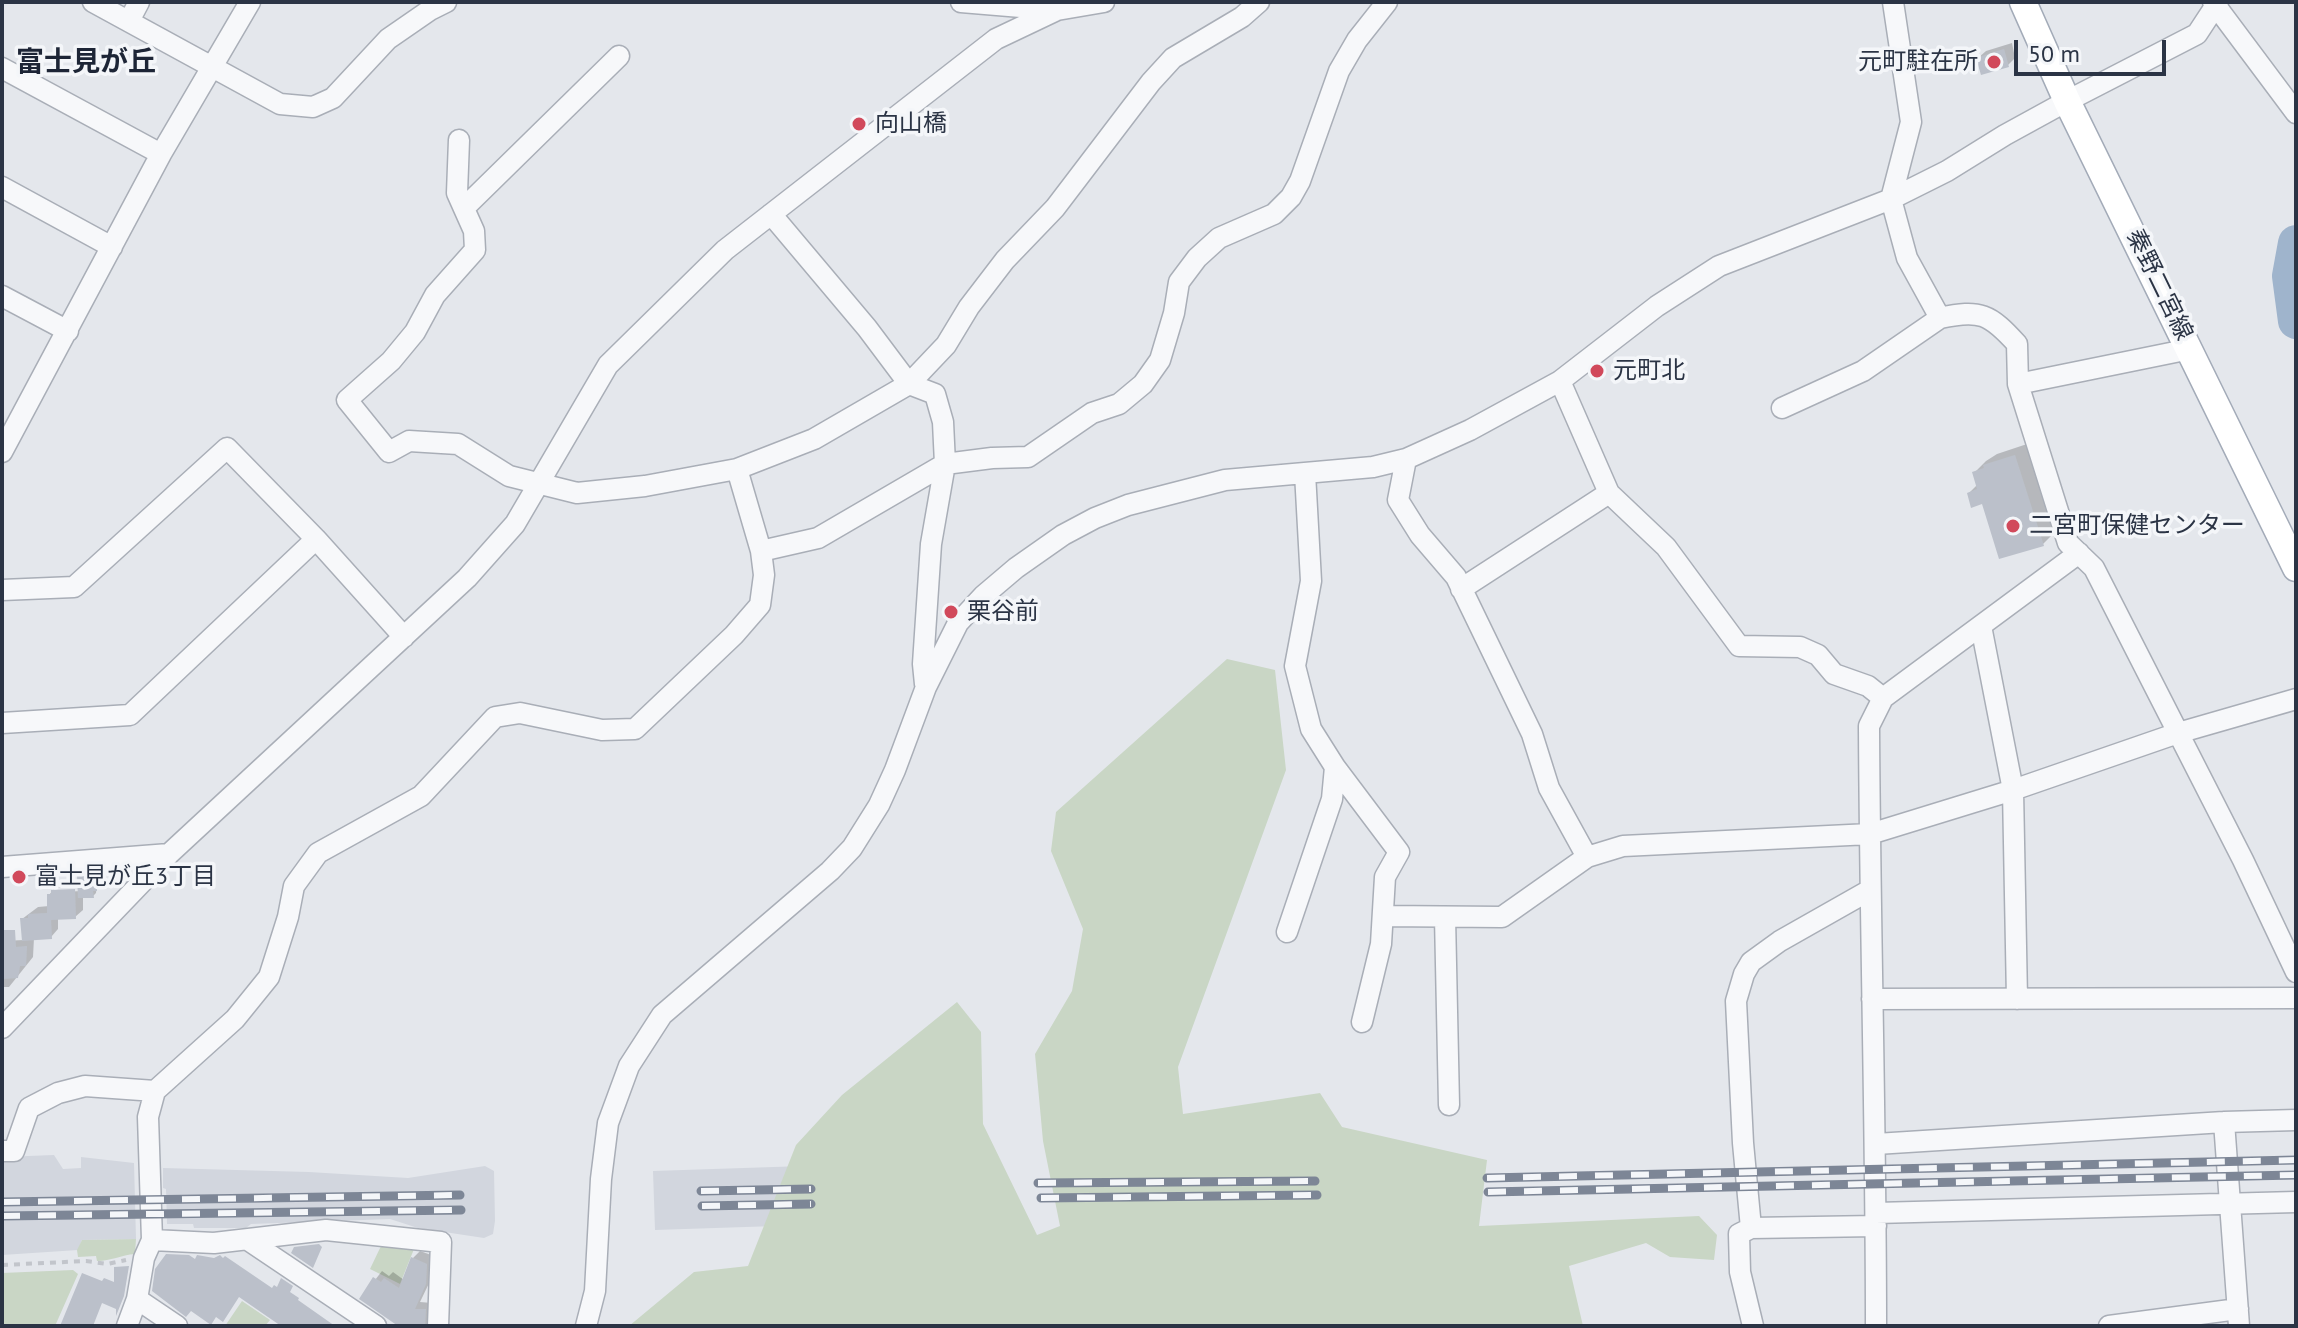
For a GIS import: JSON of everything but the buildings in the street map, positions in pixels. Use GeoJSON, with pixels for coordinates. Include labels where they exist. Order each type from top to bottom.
{"type":"FeatureCollection","features":[{"type":"Feature","properties":{"kind":"main road","name":"秦野二宮線"},"geometry":{"type":"LineString","coordinates":[[2023,2],[2067,101],[2296,568]]}},
{"type":"Feature","properties":{"kind":"street"},"geometry":{"type":"LineString","coordinates":[[93,2],[280,104],[313,107],[333,98],[353,80],[388,39],[446,2]]}},
{"type":"Feature","properties":{"kind":"street"},"geometry":{"type":"LineString","coordinates":[[129,21],[139,2]]}},
{"type":"Feature","properties":{"kind":"street"},"geometry":{"type":"LineString","coordinates":[[2,452],[8,431],[68,331],[161,154],[250,2]]}},
{"type":"Feature","properties":{"kind":"street"},"geometry":{"type":"LineString","coordinates":[[961,2],[1057,10],[1104,2]]}},
{"type":"Feature","properties":{"kind":"street"},"geometry":{"type":"LineString","coordinates":[[459,140],[457,193],[474,231],[475,250],[435,295],[415,332],[391,361],[347,400],[389,452],[409,441],[458,444],[509,476],[577,493],[645,486],[737,469],[814,439],[909,384],[946,345],[969,307],[1005,260],[1055,208],[1151,82],[1173,58],[1242,17],[1259,2]]}},
{"type":"Feature","properties":{"kind":"street"},"geometry":{"type":"LineString","coordinates":[[761,551],[818,538],[945,464],[1028,457],[1092,413],[1119,404],[1143,384],[1160,360],[1174,313],[1179,282],[1197,258],[1219,238],[1274,214],[1291,197],[1300,181],[1339,71],[1357,40],[1387,2]]}},
{"type":"Feature","properties":{"kind":"street"},"geometry":{"type":"LineString","coordinates":[[1893,2],[1911,122],[1891,199],[1907,258],[1940,318]]}},
{"type":"Feature","properties":{"kind":"street"},"geometry":{"type":"LineString","coordinates":[[586,1326],[595,1291],[601,1179],[608,1123],[629,1066],[662,1015],[830,871],[852,848],[866,828],[895,770],[926,687],[958,623],[1016,568],[1063,535],[1095,518],[1176,491],[1225,480],[1373,467],[1406,459],[1470,430],[1560,381],[1657,306],[1719,266],[1891,199],[1947,171],[2067,101],[2197,34],[2215,3],[2296,113]]}},
{"type":"Feature","properties":{"kind":"street"},"geometry":{"type":"LineString","coordinates":[[2,1028],[12,1007],[169,854],[467,578],[515,524],[608,365],[725,250],[996,39],[1057,10]]}},
{"type":"Feature","properties":{"kind":"street"},"geometry":{"type":"LineString","coordinates":[[464,208],[619,56]]}},
{"type":"Feature","properties":{"kind":"street"},"geometry":{"type":"LineString","coordinates":[[2,68],[161,154]]}},
{"type":"Feature","properties":{"kind":"street"},"geometry":{"type":"LineString","coordinates":[[2,187],[112,247]]}},
{"type":"Feature","properties":{"kind":"street"},"geometry":{"type":"LineString","coordinates":[[771,214],[909,384],[935,394],[943,422],[945,464],[931,544],[923,664],[926,687]]}},
{"type":"Feature","properties":{"kind":"street"},"geometry":{"type":"LineString","coordinates":[[2,296],[68,331]]}},
{"type":"Feature","properties":{"kind":"street"},"geometry":{"type":"LineString","coordinates":[[1782,408],[1863,371],[1940,318],[1966,312],[1997,322],[2017,344],[2018,384],[2068,543],[2094,568],[2296,972]]}},
{"type":"Feature","properties":{"kind":"street"},"geometry":{"type":"LineString","coordinates":[[2018,384],[2190,349]]}},
{"type":"Feature","properties":{"kind":"street"},"geometry":{"type":"LineString","coordinates":[[1560,381],[1609,493],[1666,547],[1739,646],[1800,647],[1818,655],[1834,674],[1868,686],[1883,698]]}},
{"type":"Feature","properties":{"kind":"street"},"geometry":{"type":"LineString","coordinates":[[2,590],[74,587],[227,448],[316,539],[404,637]]}},
{"type":"Feature","properties":{"kind":"street"},"geometry":{"type":"LineString","coordinates":[[1406,459],[1398,500],[1420,535],[1456,577],[1532,734],[1549,788],[1587,857]]}},
{"type":"Feature","properties":{"kind":"street"},"geometry":{"type":"LineString","coordinates":[[127,1326],[137,1299],[148,1249],[148,1117],[155,1091],[235,1019],[269,977],[288,917],[294,886],[318,853],[421,796],[495,717],[520,713],[602,730],[635,729],[734,635],[760,605],[764,575],[761,551],[737,469]]}},
{"type":"Feature","properties":{"kind":"street"},"geometry":{"type":"LineString","coordinates":[[1305,473],[1311,581],[1295,666],[1311,729],[1335,767],[1399,852],[1385,877],[1381,944],[1362,1022]]}},
{"type":"Feature","properties":{"kind":"street"},"geometry":{"type":"LineString","coordinates":[[1461,589],[1609,493]]}},
{"type":"Feature","properties":{"kind":"street"},"geometry":{"type":"LineString","coordinates":[[2,723],[130,715],[316,539]]}},
{"type":"Feature","properties":{"kind":"street"},"geometry":{"type":"LineString","coordinates":[[1876,1326],[1869,726],[1883,698],[2079,553]]}},
{"type":"Feature","properties":{"kind":"street"},"geometry":{"type":"LineString","coordinates":[[1981,626],[2013,790],[2017,999]]}},
{"type":"Feature","properties":{"kind":"street"},"geometry":{"type":"LineString","coordinates":[[1383,916],[1502,917],[1587,857],[1623,846],[1870,834],[2013,790],[2178,733],[2296,699]]}},
{"type":"Feature","properties":{"kind":"street"},"geometry":{"type":"LineString","coordinates":[[1287,932],[1332,799],[1335,767]]}},
{"type":"Feature","properties":{"kind":"street"},"geometry":{"type":"LineString","coordinates":[[2,867],[169,854]]}},
{"type":"Feature","properties":{"kind":"street"},"geometry":{"type":"LineString","coordinates":[[1751,1228],[1736,1001],[1744,974],[1751,962],[1780,941],[1870,890]]}},
{"type":"Feature","properties":{"kind":"street"},"geometry":{"type":"LineString","coordinates":[[1445,917],[1449,1105]]}},
{"type":"Feature","properties":{"kind":"street"},"geometry":{"type":"LineString","coordinates":[[1872,999],[2296,998]]}},
{"type":"Feature","properties":{"kind":"street"},"geometry":{"type":"LineString","coordinates":[[2,1151],[14,1151],[29,1108],[58,1093],[85,1086],[155,1091]]}},
{"type":"Feature","properties":{"kind":"street"},"geometry":{"type":"LineString","coordinates":[[1876,1144],[2296,1120]]}},
{"type":"Feature","properties":{"kind":"street"},"geometry":{"type":"LineString","coordinates":[[2109,1326],[2238,1318],[2224,1122]]}},
{"type":"Feature","properties":{"kind":"street"},"geometry":{"type":"LineString","coordinates":[[1753,1326],[1740,1272],[1739,1234],[1751,1228],[1876,1219],[2296,1202]]}},
{"type":"Feature","properties":{"kind":"street"},"geometry":{"type":"LineString","coordinates":[[148,1249],[326,1230],[441,1242],[438,1326]]}},
{"type":"Feature","properties":{"kind":"street"},"geometry":{"type":"LineString","coordinates":[[248,1240],[376,1326]]}},
{"type":"Feature","properties":{"kind":"street"},"geometry":{"type":"LineString","coordinates":[[137,1299],[177,1326]]}},
{"type":"Feature","properties":{"kind":"path"},"geometry":{"type":"LineString","coordinates":[[2,1265],[86,1261],[107,1264],[148,1249]]}},
{"type":"Feature","properties":{"kind":"shaded area"},"geometry":{"type":"Polygon","coordinates":[[[54,1155],[63,1169],[81,1168],[81,1157],[134,1163],[136,1239],[82,1240],[78,1250],[2,1255],[2,1157],[54,1155]]]}},
{"type":"Feature","properties":{"kind":"shaded area"},"geometry":{"type":"Polygon","coordinates":[[[834,1165],[836,1224],[655,1230],[653,1171],[834,1165]]]}},
{"type":"Feature","properties":{"kind":"shaded area"},"geometry":{"type":"Polygon","coordinates":[[[485,1166],[494,1171],[495,1221],[493,1234],[484,1238],[418,1228],[390,1219],[251,1224],[246,1228],[194,1228],[193,1224],[167,1224],[163,1168],[408,1178],[485,1166]]]}},
{"type":"Feature","properties":{"kind":"green space"},"geometry":{"type":"Polygon","coordinates":[[[1227,659],[1275,670],[1286,770],[1178,1067],[1183,1114],[1320,1093],[1342,1127],[1487,1160],[1479,1226],[1699,1216],[1717,1235],[1714,1260],[1670,1257],[1646,1243],[1569,1266],[1583,1326],[629,1326],[694,1272],[748,1266],[796,1145],[842,1095],[957,1002],[981,1032],[983,1124],[1037,1235],[1060,1226],[1043,1141],[1035,1054],[1072,991],[1083,929],[1051,851],[1056,812],[1227,659]]]}},
{"type":"Feature","properties":{"kind":"green space"},"geometry":{"type":"Polygon","coordinates":[[[136,1239],[135,1254],[102,1261],[97,1261],[96,1256],[78,1257],[77,1250],[82,1240],[136,1239]]]}},
{"type":"Feature","properties":{"kind":"green space"},"geometry":{"type":"Polygon","coordinates":[[[381,1246],[414,1249],[400,1284],[370,1269],[381,1246]]]}},
{"type":"Feature","properties":{"kind":"green space"},"geometry":{"type":"Polygon","coordinates":[[[73,1270],[78,1274],[55,1326],[2,1326],[2,1273],[73,1270]]]}},
{"type":"Feature","properties":{"kind":"green space"},"geometry":{"type":"Polygon","coordinates":[[[242,1301],[270,1320],[265,1326],[225,1326],[242,1301]]]}},
{"type":"Feature","properties":{"kind":"waterway"},"geometry":{"type":"LineString","coordinates":[[2296,243],[2290,276],[2296,321]]}},
{"type":"Feature","properties":{"kind":"railway"},"geometry":{"type":"LineString","coordinates":[[1487,1178],[2296,1160]]}},
{"type":"Feature","properties":{"kind":"railway"},"geometry":{"type":"LineString","coordinates":[[1488,1192],[2296,1175]]}},
{"type":"Feature","properties":{"kind":"railway"},"geometry":{"type":"LineString","coordinates":[[1038,1183],[1315,1181]]}},
{"type":"Feature","properties":{"kind":"railway"},"geometry":{"type":"LineString","coordinates":[[701,1191],[811,1189]]}},
{"type":"Feature","properties":{"kind":"railway"},"geometry":{"type":"LineString","coordinates":[[2,1202],[460,1195]]}},
{"type":"Feature","properties":{"kind":"railway"},"geometry":{"type":"LineString","coordinates":[[1041,1198],[1317,1195]]}},
{"type":"Feature","properties":{"kind":"railway"},"geometry":{"type":"LineString","coordinates":[[702,1206],[811,1204]]}},
{"type":"Feature","properties":{"kind":"railway"},"geometry":{"type":"LineString","coordinates":[[2,1216],[461,1210]]}},
{"type":"Feature","properties":{"kind":"place","name":"元町駐在所"},"geometry":{"type":"Point","coordinates":[1994,62]}},
{"type":"Feature","properties":{"kind":"place","name":"向山橋"},"geometry":{"type":"Point","coordinates":[859,124]}},
{"type":"Feature","properties":{"kind":"place","name":"元町北"},"geometry":{"type":"Point","coordinates":[1597,371]}},
{"type":"Feature","properties":{"kind":"place","name":"二宮町保健センター"},"geometry":{"type":"Point","coordinates":[2013,526]}},
{"type":"Feature","properties":{"kind":"place","name":"栗谷前"},"geometry":{"type":"Point","coordinates":[951,612]}},
{"type":"Feature","properties":{"kind":"place","name":"富士見が丘3丁目"},"geometry":{"type":"Point","coordinates":[19,877]}},
{"type":"Feature","properties":{"kind":"district","name":"富士見が丘"},"geometry":{"type":"Point","coordinates":[86,63]}}]}
